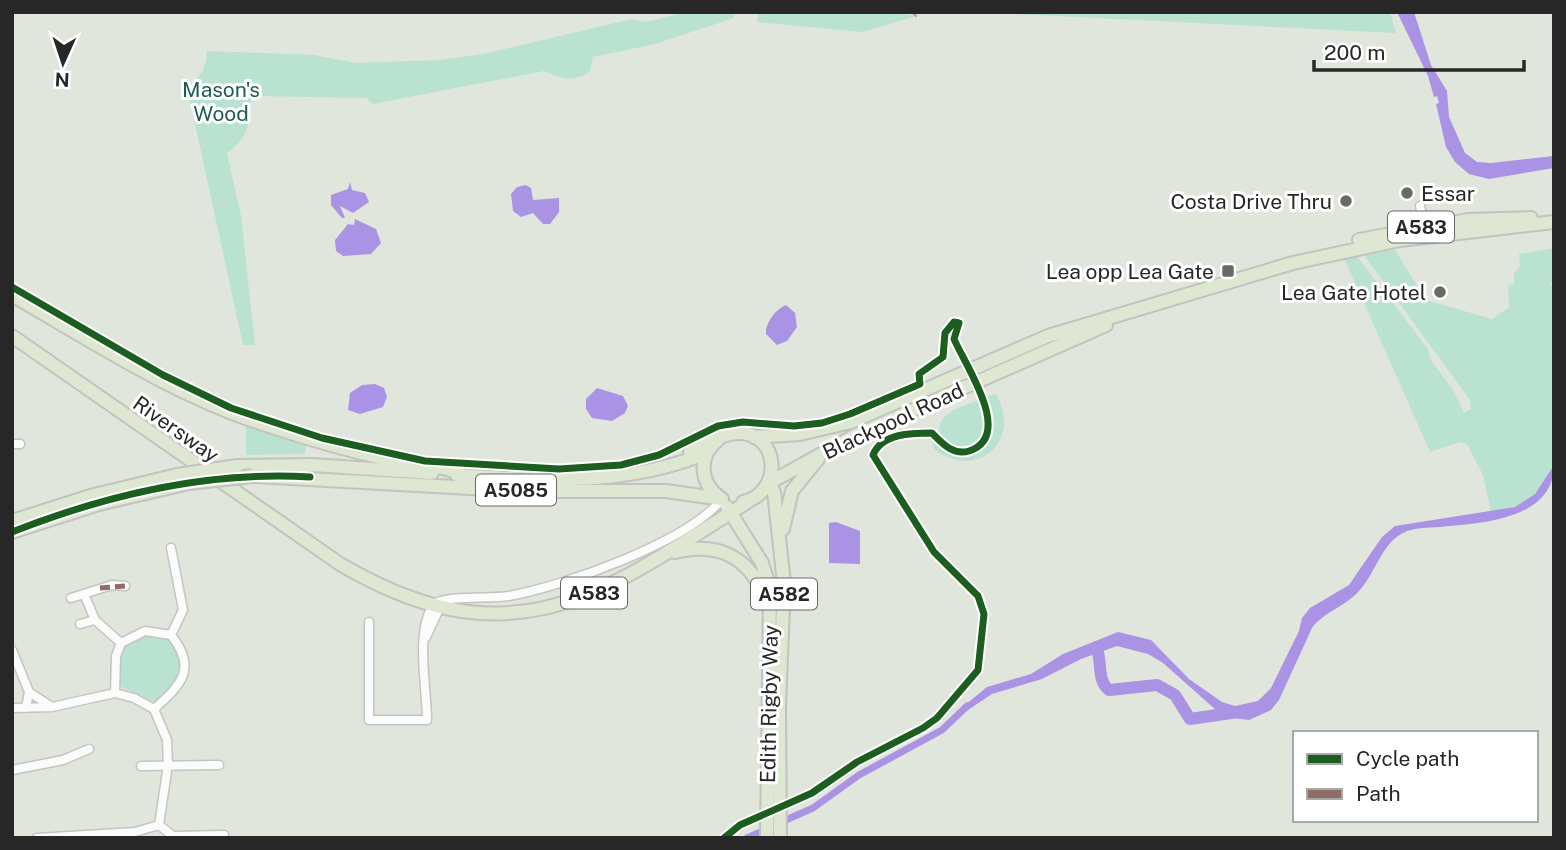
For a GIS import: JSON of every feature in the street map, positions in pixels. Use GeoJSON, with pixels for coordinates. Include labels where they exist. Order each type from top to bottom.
{"type":"FeatureCollection","features":[{"type":"Feature","properties":{"kind":"highway","name":"Blackpool Road"},"geometry":{"type":"LineString","coordinates":[[754,437],[800,434],[851,422],[1034,341],[1293,263],[1425,232],[1554,221]]}},
{"type":"Feature","properties":{"kind":"highway","name":"Riversway"},"geometry":{"type":"LineString","coordinates":[[12,295],[148,373],[218,408],[322,442],[392,460],[451,469],[464,476]]}},
{"type":"Feature","properties":{"kind":"highway","name":"Blackpool Road"},"geometry":{"type":"LineString","coordinates":[[769,484],[828,449],[1135,312]]}},
{"type":"Feature","properties":{"kind":"highway","name":"Riversway"},"geometry":{"type":"LineString","coordinates":[[12,336],[340,564],[399,594],[436,606],[486,614],[549,608],[592,594],[749,501]]}},
{"type":"Feature","properties":{"kind":"highway"},"geometry":{"type":"LineString","coordinates":[[625,474],[668,461],[736,433],[754,437],[764,445],[771,457],[773,470],[769,484],[761,494],[749,501],[736,503],[723,499],[712,491],[705,480],[703,466],[706,453]]}},
{"type":"Feature","properties":{"kind":"highway"},"geometry":{"type":"LineString","coordinates":[[464,476],[568,478],[625,474],[670,466],[706,453],[719,439]]}},
{"type":"Feature","properties":{"kind":"highway"},"geometry":{"type":"LineString","coordinates":[[782,552],[785,516],[792,491],[828,449]]}},
{"type":"Feature","properties":{"kind":"highway","name":"A5085"},"geometry":{"type":"LineString","coordinates":[[12,520],[93,495],[177,475],[237,466],[312,464],[464,476]]}},
{"type":"Feature","properties":{"kind":"highway","name":"A5085"},"geometry":{"type":"LineString","coordinates":[[12,532],[110,501],[189,483],[252,476],[526,491],[666,491],[723,499]]}},
{"type":"Feature","properties":{"kind":"highway","name":"Edith Rigby Way"},"geometry":{"type":"LineString","coordinates":[[766,838],[774,708],[784,633],[782,552],[774,492],[769,484]]}},
{"type":"Feature","properties":{"kind":"highway","name":"Edith Rigby Way"},"geometry":{"type":"LineString","coordinates":[[723,499],[767,573],[780,838]]}},
{"type":"Feature","properties":{"kind":"highway"},"geometry":{"type":"LineString","coordinates":[[658,557],[693,548],[729,552],[747,565],[755,575],[771,614]]}},
{"type":"Feature","properties":{"kind":"street"},"geometry":{"type":"LineString","coordinates":[[1420,206],[1425,232]]}},
{"type":"Feature","properties":{"kind":"street"},"geometry":{"type":"LineString","coordinates":[[702,496],[709,513]]}},
{"type":"Feature","properties":{"kind":"street","name":"Riversway"},"geometry":{"type":"LineString","coordinates":[[436,606],[441,600],[514,595],[565,582],[638,552],[709,513],[723,499]]}},
{"type":"Feature","properties":{"kind":"street"},"geometry":{"type":"LineString","coordinates":[[171,548],[183,610],[171,635]]}},
{"type":"Feature","properties":{"kind":"street"},"geometry":{"type":"LineString","coordinates":[[71,598],[112,585],[125,586]]}},
{"type":"Feature","properties":{"kind":"street"},"geometry":{"type":"LineString","coordinates":[[84,594],[95,620],[121,643]]}},
{"type":"Feature","properties":{"kind":"street"},"geometry":{"type":"LineString","coordinates":[[369,622],[369,720],[427,720],[424,625],[436,606]]}},
{"type":"Feature","properties":{"kind":"street"},"geometry":{"type":"LineString","coordinates":[[80,624],[95,620]]}},
{"type":"Feature","properties":{"kind":"street"},"geometry":{"type":"LineString","coordinates":[[115,693],[116,656],[121,643],[145,631],[171,635],[183,653],[184,671],[177,688],[153,709]]}},
{"type":"Feature","properties":{"kind":"street"},"geometry":{"type":"LineString","coordinates":[[12,650],[29,692],[26,708]]}},
{"type":"Feature","properties":{"kind":"street"},"geometry":{"type":"LineString","coordinates":[[29,692],[52,707]]}},
{"type":"Feature","properties":{"kind":"street"},"geometry":{"type":"LineString","coordinates":[[12,708],[52,707],[115,693],[134,698],[153,709],[167,740],[168,765],[159,824]]}},
{"type":"Feature","properties":{"kind":"street"},"geometry":{"type":"LineString","coordinates":[[12,770],[63,760],[89,749]]}},
{"type":"Feature","properties":{"kind":"street"},"geometry":{"type":"LineString","coordinates":[[141,766],[219,765]]}},
{"type":"Feature","properties":{"kind":"street"},"geometry":{"type":"LineString","coordinates":[[159,824],[173,836],[224,835]]}},
{"type":"Feature","properties":{"kind":"street"},"geometry":{"type":"LineString","coordinates":[[37,838],[135,832],[159,824]]}},
{"type":"Feature","properties":{"kind":"green space","name":"Mason's Wood"},"geometry":{"type":"Polygon","coordinates":[[[688,12],[732,12],[734,18],[655,44],[593,57],[590,71],[573,78],[562,78],[544,71],[373,104],[366,98],[251,96],[247,129],[235,147],[227,153],[241,216],[255,345],[243,345],[187,87],[202,72],[207,51],[314,55],[356,63],[440,60],[483,54],[632,19],[645,22],[688,12]]]}},
{"type":"Feature","properties":{"kind":"green space"},"geometry":{"type":"Polygon","coordinates":[[[758,12],[888,12],[916,16],[863,32],[757,22],[758,12]]]}},
{"type":"Feature","properties":{"kind":"green space"},"geometry":{"type":"Polygon","coordinates":[[[974,12],[1390,12],[1396,33],[974,12]]]}},
{"type":"Feature","properties":{"kind":"green space"},"geometry":{"type":"Polygon","coordinates":[[[1554,248],[1554,281],[1550,283],[1554,288],[1554,464],[1535,494],[1515,507],[1491,512],[1483,475],[1467,444],[1460,442],[1430,452],[1344,258],[1357,256],[1428,349],[1430,359],[1453,390],[1464,413],[1471,409],[1470,400],[1364,255],[1395,250],[1426,300],[1492,319],[1509,307],[1508,285],[1514,284],[1514,274],[1520,266],[1519,254],[1554,248]]]}},
{"type":"Feature","properties":{"kind":"green space"},"geometry":{"type":"Polygon","coordinates":[[[996,394],[1003,411],[1004,426],[1000,440],[992,450],[981,458],[967,461],[935,450],[929,433],[952,453],[967,453],[981,446],[992,425],[984,397],[996,394]]]}},
{"type":"Feature","properties":{"kind":"green space"},"geometry":{"type":"Polygon","coordinates":[[[979,399],[987,424],[982,438],[964,449],[945,442],[939,431],[943,419],[952,411],[979,399]]]}},
{"type":"Feature","properties":{"kind":"green space"},"geometry":{"type":"Polygon","coordinates":[[[246,425],[306,446],[305,454],[246,455],[246,425]]]}},
{"type":"Feature","properties":{"kind":"green space"},"geometry":{"type":"Polygon","coordinates":[[[142,634],[162,636],[174,643],[180,651],[180,670],[176,680],[163,697],[155,702],[117,685],[120,654],[127,644],[142,634]]]}},
{"type":"Feature","properties":{"kind":"shaded area"},"geometry":{"type":"Polygon","coordinates":[[[1397,12],[1414,12],[1431,65],[1447,91],[1449,117],[1465,153],[1477,162],[1491,163],[1554,156],[1554,168],[1489,179],[1469,174],[1455,162],[1446,147],[1436,104],[1439,103],[1437,96],[1434,97],[1428,76],[1397,12]]]}},
{"type":"Feature","properties":{"kind":"shaded area"},"geometry":{"type":"Polygon","coordinates":[[[350,182],[352,190],[365,193],[369,202],[353,213],[340,206],[345,218],[342,218],[331,205],[331,195],[348,189],[350,182]]]}},
{"type":"Feature","properties":{"kind":"shaded area"},"geometry":{"type":"Polygon","coordinates":[[[526,185],[531,188],[533,200],[559,198],[559,212],[550,224],[543,224],[533,213],[521,217],[513,211],[511,194],[517,187],[526,185]]]}},
{"type":"Feature","properties":{"kind":"shaded area"},"geometry":{"type":"Polygon","coordinates":[[[355,219],[376,229],[381,243],[371,254],[343,256],[336,251],[335,240],[348,224],[354,225],[355,219]]]}},
{"type":"Feature","properties":{"kind":"shaded area"},"geometry":{"type":"Polygon","coordinates":[[[786,305],[795,313],[797,327],[787,341],[777,345],[766,334],[767,325],[786,305]]]}},
{"type":"Feature","properties":{"kind":"shaded area"},"geometry":{"type":"Polygon","coordinates":[[[375,384],[384,388],[387,397],[383,407],[360,414],[348,410],[350,393],[362,385],[375,384]]]}},
{"type":"Feature","properties":{"kind":"shaded area"},"geometry":{"type":"Polygon","coordinates":[[[597,388],[623,396],[628,406],[625,413],[612,421],[592,418],[586,409],[586,399],[597,388]]]}},
{"type":"Feature","properties":{"kind":"shaded area"},"geometry":{"type":"Polygon","coordinates":[[[1554,465],[1551,483],[1542,497],[1529,508],[1494,520],[1412,530],[1395,538],[1358,592],[1312,628],[1279,700],[1271,710],[1249,720],[1234,718],[1216,710],[1163,663],[1148,654],[1117,646],[1081,659],[1042,679],[992,694],[962,714],[959,710],[987,687],[1031,674],[1063,654],[1118,632],[1151,640],[1189,679],[1222,702],[1235,706],[1258,701],[1271,688],[1299,631],[1302,618],[1310,608],[1349,585],[1382,537],[1395,526],[1515,507],[1535,494],[1554,465]]]}},
{"type":"Feature","properties":{"kind":"shaded area"},"geometry":{"type":"Polygon","coordinates":[[[836,522],[860,531],[860,564],[829,563],[829,523],[836,522]]]}},
{"type":"Feature","properties":{"kind":"waterway"},"geometry":{"type":"LineString","coordinates":[[912,12],[916,16]]}},
{"type":"Feature","properties":{"kind":"waterway"},"geometry":{"type":"LineString","coordinates":[[1096,647],[1102,681],[1109,690],[1157,685],[1175,695],[1190,719],[1238,712]]}},
{"type":"Feature","properties":{"kind":"waterway"},"geometry":{"type":"LineString","coordinates":[[779,823],[813,808],[859,775],[942,730],[967,706]]}},
{"type":"Feature","properties":{"kind":"waterway"},"geometry":{"type":"LineString","coordinates":[[747,838],[769,828]]}},
{"type":"Feature","properties":{"kind":"marked path"},"geometry":{"type":"LineString","coordinates":[[100,588],[125,586]]}},
{"type":"Feature","properties":{"kind":"cycle path"},"geometry":{"type":"LineString","coordinates":[[12,287],[163,375],[231,408],[322,438],[425,461],[559,469],[621,465],[659,455],[718,426],[743,422],[794,426],[822,423],[850,414],[920,384],[919,374],[943,357],[945,333],[954,322],[959,323]]}},
{"type":"Feature","properties":{"kind":"cycle path"},"geometry":{"type":"LineString","coordinates":[[724,838],[740,825],[812,793],[857,762],[923,728],[937,718],[978,670],[984,614],[978,596],[934,552],[873,455],[883,442],[907,434],[932,433],[948,448],[958,452],[969,451],[982,443],[988,431],[987,416],[976,382],[954,339],[959,323]]}},
{"type":"Feature","properties":{"kind":"cycle path"},"geometry":{"type":"LineString","coordinates":[[12,532],[84,507],[159,488],[234,478],[310,477]]}},
{"type":"Feature","properties":{"kind":"place","name":"Essar"},"geometry":{"type":"Point","coordinates":[1407,193]}},
{"type":"Feature","properties":{"kind":"place","name":"Costa Drive Thru"},"geometry":{"type":"Point","coordinates":[1346,201]}},
{"type":"Feature","properties":{"kind":"place","name":"Lea opp Lea Gate"},"geometry":{"type":"Point","coordinates":[1228,271]}},
{"type":"Feature","properties":{"kind":"place","name":"Lea Gate Hotel"},"geometry":{"type":"Point","coordinates":[1440,292]}}]}
